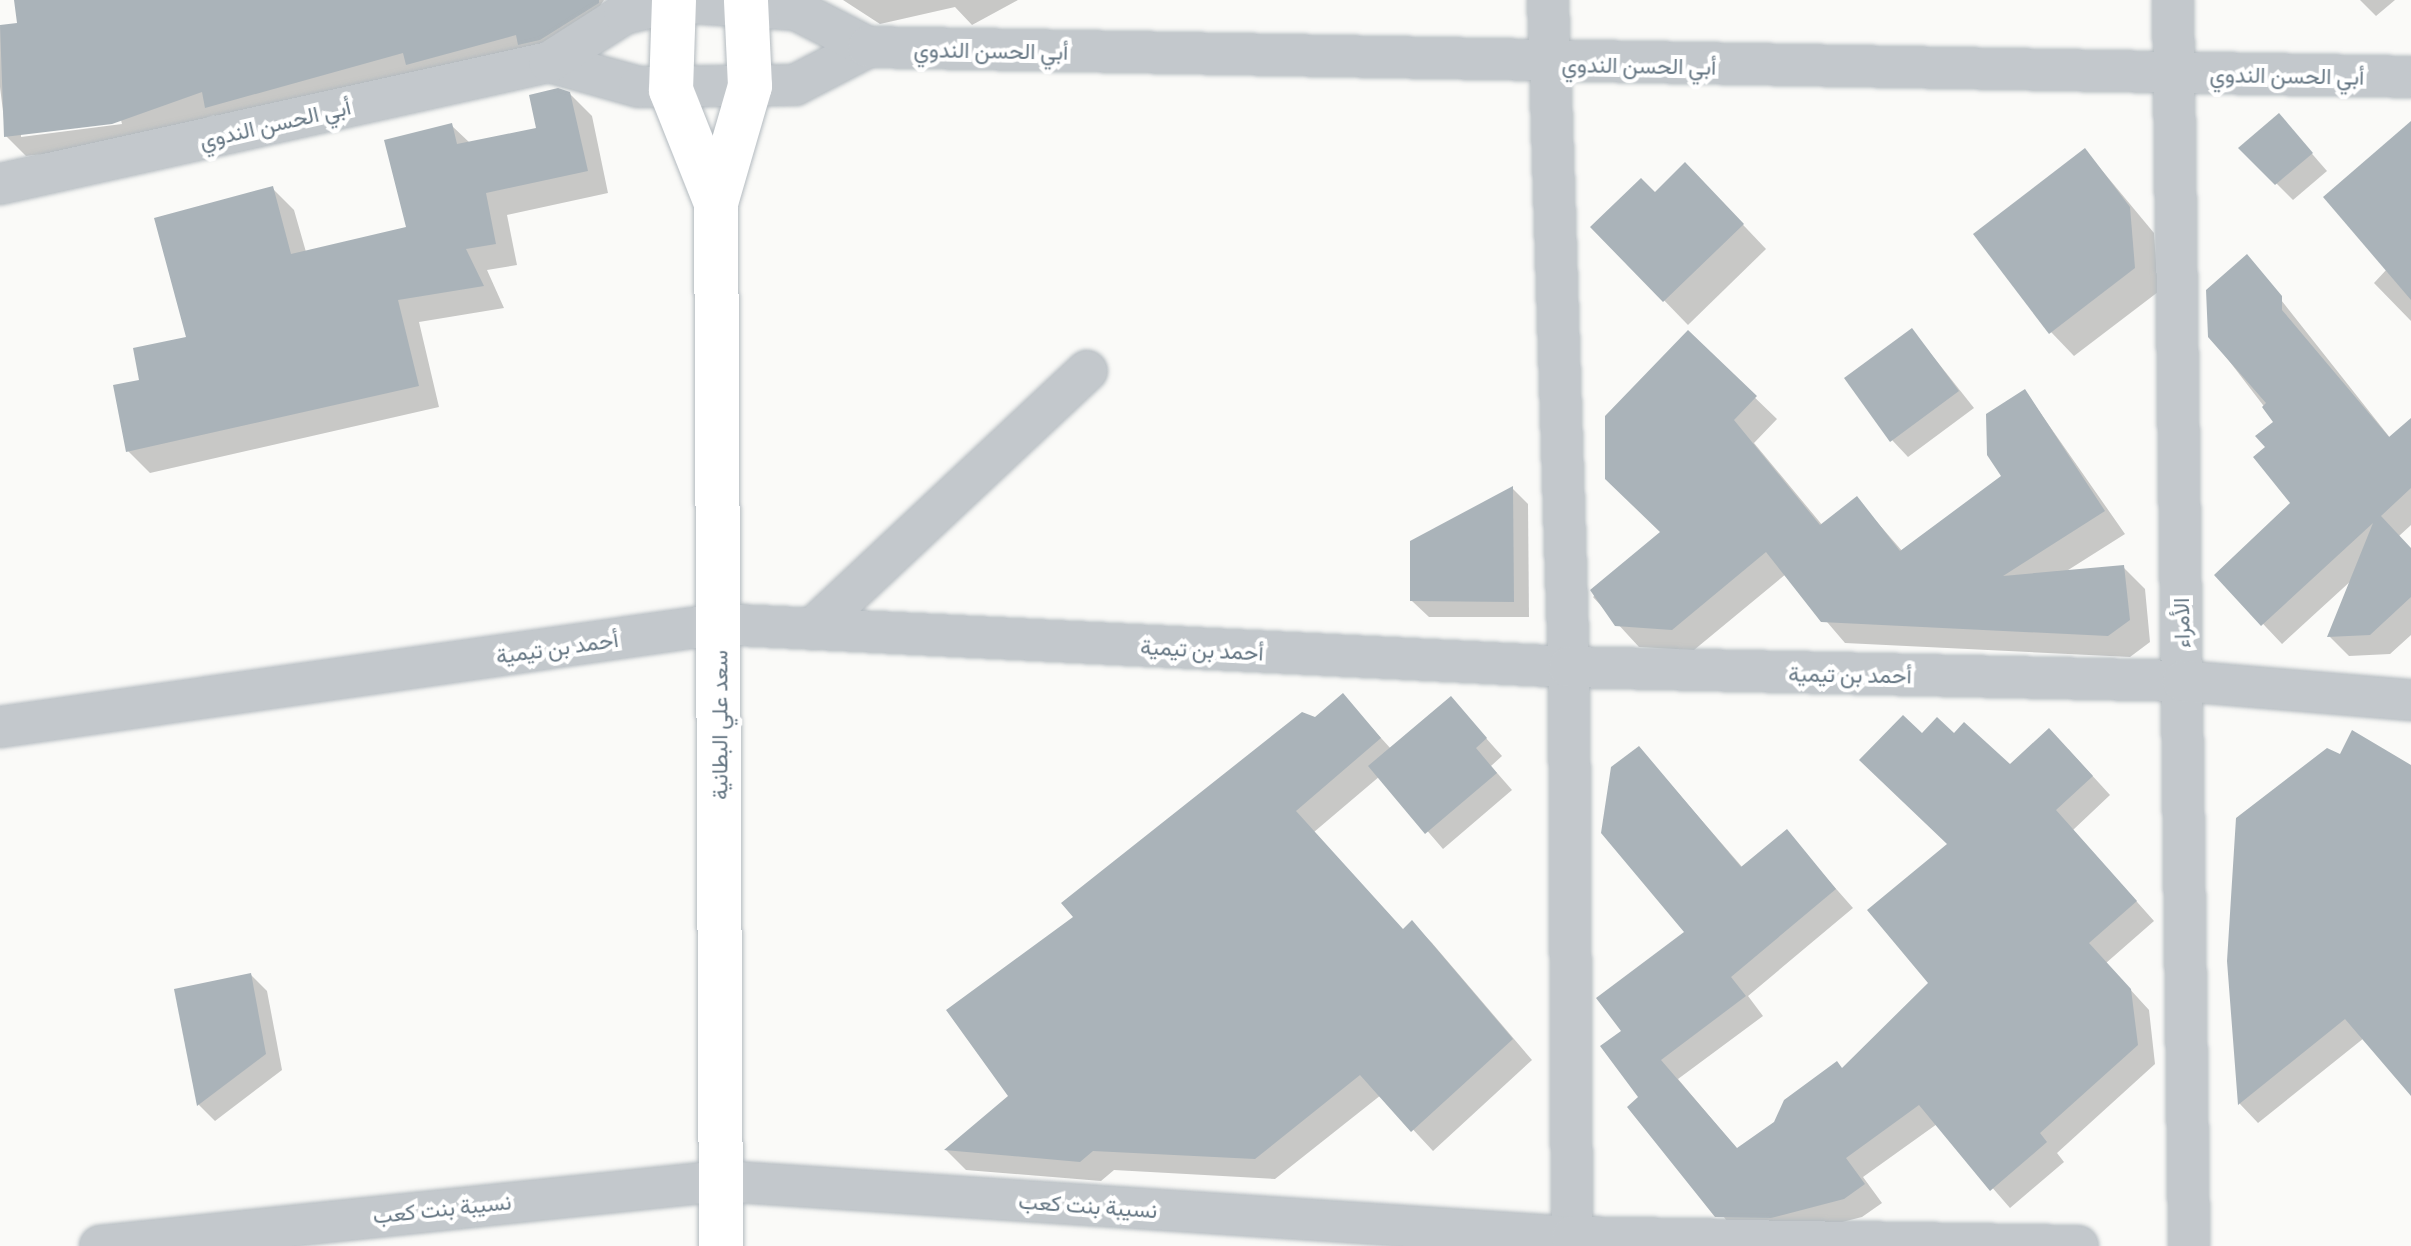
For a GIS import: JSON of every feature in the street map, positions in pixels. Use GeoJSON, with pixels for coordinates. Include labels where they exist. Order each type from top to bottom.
{"type":"FeatureCollection","features":[{"type":"Feature","properties":{"kind":"main road","name":"سعد علي البطانية"},"geometry":{"type":"LineString","coordinates":[[674,1],[671,90],[716,203]]}},
{"type":"Feature","properties":{"kind":"main road","name":"سعد علي البطانية"},"geometry":{"type":"LineString","coordinates":[[721,1246],[716,203],[750,86],[746,1]]}},
{"type":"Feature","properties":{"kind":"street"},"geometry":{"type":"LineString","coordinates":[[1548,0],[1547,63],[1569,667],[1572,1242]]}},
{"type":"Feature","properties":{"kind":"street","name":"الأمراء"},"geometry":{"type":"LineString","coordinates":[[2173,0],[2170,73],[2183,681],[2189,1246]]}},
{"type":"Feature","properties":{"kind":"street","name":"أبي الحسن الندوي"},"geometry":{"type":"LineString","coordinates":[[0,184],[549,62],[624,14],[674,1],[746,1],[796,10],[868,47],[1547,63],[2411,77]]}},
{"type":"Feature","properties":{"kind":"street","name":"أبي الحسن الندوي"},"geometry":{"type":"LineString","coordinates":[[549,62],[671,90],[795,85],[868,47]]}},
{"type":"Feature","properties":{"kind":"street"},"geometry":{"type":"LineString","coordinates":[[812,629],[1087,371]]}},
{"type":"Feature","properties":{"kind":"street","name":"أحمد بن تيمية"},"geometry":{"type":"LineString","coordinates":[[0,727],[719,624],[1569,667],[2183,681],[2411,700]]}},
{"type":"Feature","properties":{"kind":"street","name":"نسيبة بنت كعب"},"geometry":{"type":"LineString","coordinates":[[100,1246],[381,1230],[721,1181],[1572,1242],[2078,1246]]}},
{"type":"Feature","properties":{"kind":"building"},"geometry":{"type":"Polygon","coordinates":[[[14,0],[599,0],[599,3],[540,40],[518,45],[516,35],[406,65],[403,53],[205,108],[202,92],[112,124],[4,137],[0,25],[17,23],[14,0]]]}},
{"type":"Feature","properties":{"kind":"building"},"geometry":{"type":"Polygon","coordinates":[[[558,88],[570,92],[588,171],[486,193],[496,244],[466,249],[484,286],[398,300],[419,386],[126,452],[113,385],[139,380],[133,348],[186,337],[154,218],[273,186],[291,254],[406,227],[384,140],[452,123],[457,144],[536,128],[529,95],[558,88]]]}},
{"type":"Feature","properties":{"kind":"building"},"geometry":{"type":"Polygon","coordinates":[[[2279,113],[2313,153],[2275,185],[2238,148],[2279,113]]]}},
{"type":"Feature","properties":{"kind":"building"},"geometry":{"type":"Polygon","coordinates":[[[2411,121],[2411,300],[2323,197],[2411,121]]]}},
{"type":"Feature","properties":{"kind":"building"},"geometry":{"type":"Polygon","coordinates":[[[2085,148],[2130,207],[2135,268],[2049,334],[1973,234],[2085,148]]]}},
{"type":"Feature","properties":{"kind":"building"},"geometry":{"type":"Polygon","coordinates":[[[1685,162],[1744,224],[1663,302],[1590,227],[1641,178],[1655,192],[1685,162]]]}},
{"type":"Feature","properties":{"kind":"building"},"geometry":{"type":"Polygon","coordinates":[[[2247,254],[2282,296],[2282,310],[2389,437],[2411,418],[2411,488],[2381,516],[2411,548],[2411,597],[2370,635],[2327,637],[2373,523],[2261,626],[2214,575],[2290,503],[2253,457],[2265,447],[2255,436],[2273,422],[2262,407],[2266,403],[2208,337],[2206,290],[2247,254]]]}},
{"type":"Feature","properties":{"kind":"building"},"geometry":{"type":"Polygon","coordinates":[[[1912,328],[1959,391],[1890,442],[1844,378],[1912,328]]]}},
{"type":"Feature","properties":{"kind":"building"},"geometry":{"type":"Polygon","coordinates":[[[1688,330],[1757,396],[1734,420],[1820,525],[1857,496],[1900,551],[2001,476],[1987,455],[1986,414],[2025,389],[2105,511],[2003,576],[2124,565],[2130,620],[2108,636],[1821,622],[1766,552],[1672,630],[1615,626],[1590,590],[1660,532],[1605,479],[1605,416],[1688,330]]]}},
{"type":"Feature","properties":{"kind":"building"},"geometry":{"type":"Polygon","coordinates":[[[1513,486],[1514,602],[1410,601],[1410,541],[1513,486]]]}},
{"type":"Feature","properties":{"kind":"building"},"geometry":{"type":"Polygon","coordinates":[[[1343,693],[1381,738],[1296,811],[1403,929],[1412,920],[1513,1039],[1411,1132],[1360,1075],[1255,1159],[1093,1151],[1080,1162],[944,1150],[1008,1096],[946,1010],[1073,917],[1061,903],[1302,712],[1315,717],[1343,693]]]}},
{"type":"Feature","properties":{"kind":"building"},"geometry":{"type":"Polygon","coordinates":[[[1451,696],[1487,738],[1476,748],[1497,773],[1425,834],[1368,766],[1451,696]]]}},
{"type":"Feature","properties":{"kind":"building"},"geometry":{"type":"Polygon","coordinates":[[[1903,715],[1922,733],[1937,717],[1954,733],[1964,722],[2010,764],[2049,728],[2093,776],[2056,810],[2137,901],[2089,943],[2131,989],[2138,1045],[2040,1133],[2047,1142],[1990,1191],[1919,1105],[1846,1158],[1865,1184],[1844,1199],[1771,1218],[1715,1217],[1627,1107],[1638,1097],[1600,1046],[1621,1031],[1596,998],[1684,932],[1601,833],[1611,767],[1639,746],[1741,867],[1787,829],[1836,889],[1731,977],[1746,996],[1661,1060],[1737,1148],[1774,1122],[1784,1100],[1837,1061],[1842,1068],[1928,983],[1867,910],[1947,844],[1859,760],[1903,715]]]}},
{"type":"Feature","properties":{"kind":"building"},"geometry":{"type":"Polygon","coordinates":[[[2352,730],[2411,765],[2411,1096],[2345,1019],[2238,1105],[2227,961],[2236,818],[2327,748],[2340,754],[2352,730]]]}},
{"type":"Feature","properties":{"kind":"building"},"geometry":{"type":"Polygon","coordinates":[[[251,973],[266,1054],[197,1106],[174,989],[251,973]]]}}]}
